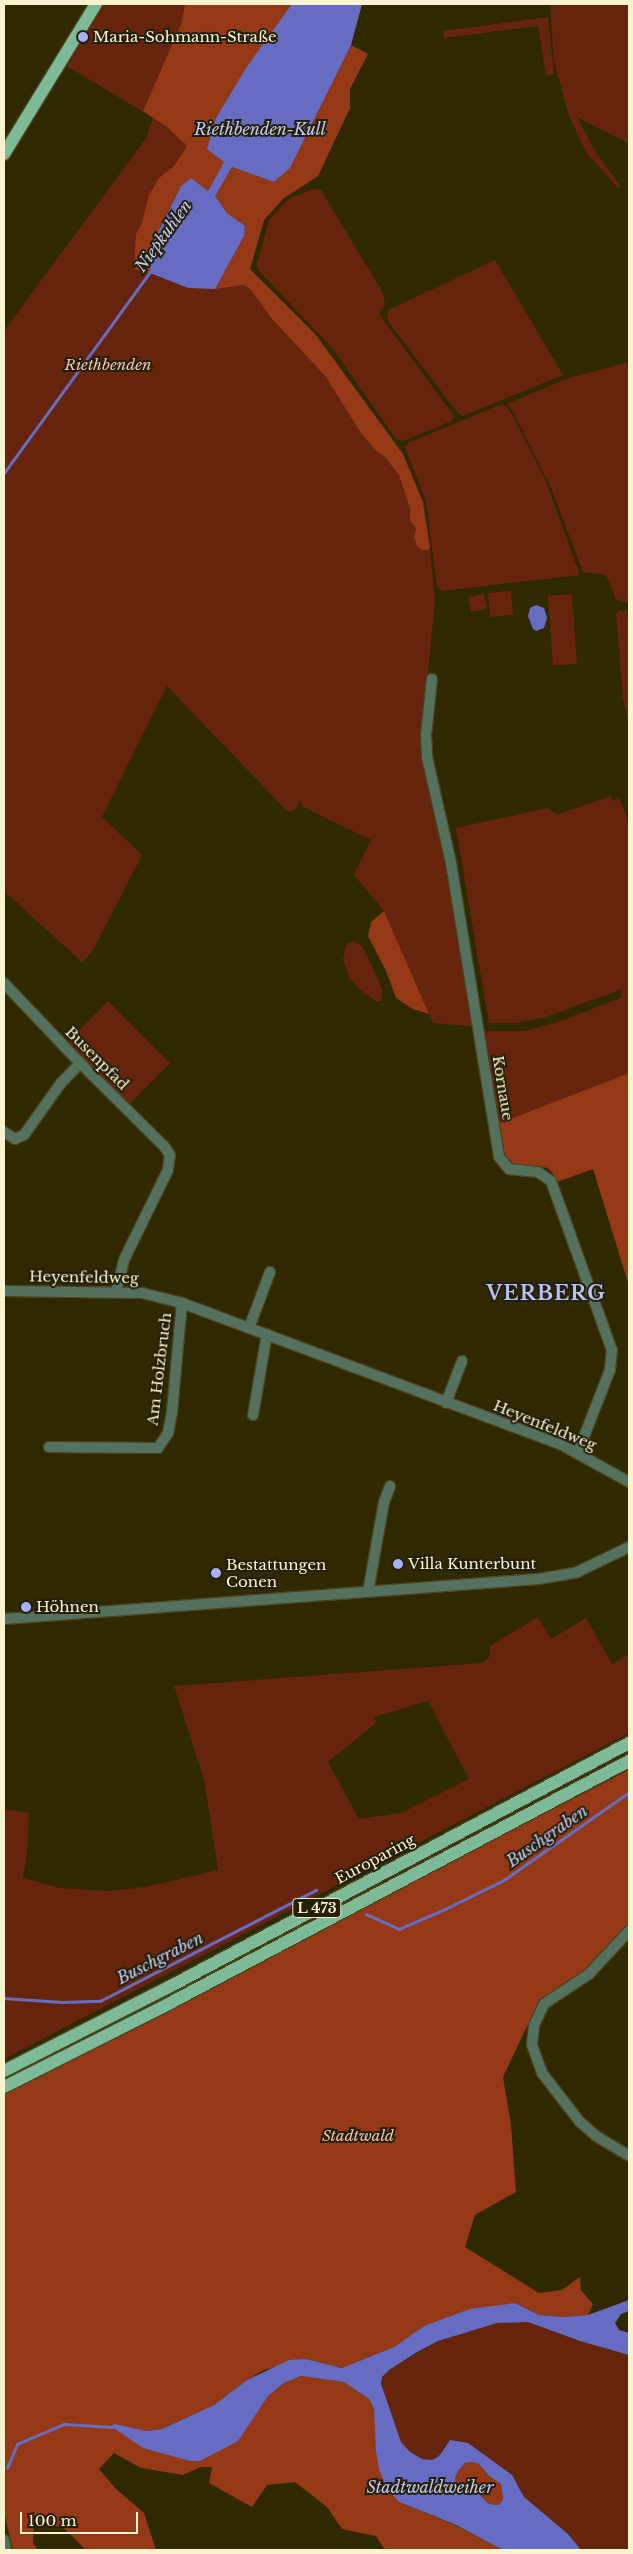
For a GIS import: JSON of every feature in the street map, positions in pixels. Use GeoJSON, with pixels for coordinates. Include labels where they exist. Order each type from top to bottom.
{"type":"FeatureCollection","features":[{"type":"Feature","properties":{"kind":"main road"},"geometry":{"type":"LineString","coordinates":[[4,154],[96,4]]}},
{"type":"Feature","properties":{"kind":"main road","name":"Europaring"},"geometry":{"type":"LineString","coordinates":[[4,2071],[167,1988],[629,1743]]}},
{"type":"Feature","properties":{"kind":"main road","name":"Europaring"},"geometry":{"type":"LineString","coordinates":[[4,2088],[172,2002],[629,1761]]}},
{"type":"Feature","properties":{"kind":"street","name":"Kornaue"},"geometry":{"type":"LineString","coordinates":[[432,679],[426,734],[427,757],[451,862],[499,1157],[509,1169],[538,1172],[551,1181],[604,1322],[613,1355],[610,1370],[578,1452]]}},
{"type":"Feature","properties":{"kind":"street","name":"Busenpfad"},"geometry":{"type":"LineString","coordinates":[[4,983],[80,1063],[164,1146],[170,1155],[168,1170],[124,1260],[116,1292]]}},
{"type":"Feature","properties":{"kind":"street"},"geometry":{"type":"LineString","coordinates":[[4,1132],[16,1139],[24,1136],[61,1083],[80,1063]]}},
{"type":"Feature","properties":{"kind":"street"},"geometry":{"type":"LineString","coordinates":[[249,1328],[270,1272]]}},
{"type":"Feature","properties":{"kind":"street","name":"Heyenfeldweg"},"geometry":{"type":"LineString","coordinates":[[4,1291],[142,1293],[182,1303],[578,1452],[629,1482]]}},
{"type":"Feature","properties":{"kind":"street","name":"Am Holzbruch"},"geometry":{"type":"LineString","coordinates":[[49,1447],[158,1448],[168,1433],[172,1412],[182,1303]]}},
{"type":"Feature","properties":{"kind":"street"},"geometry":{"type":"LineString","coordinates":[[253,1415],[267,1334]]}},
{"type":"Feature","properties":{"kind":"street"},"geometry":{"type":"LineString","coordinates":[[446,1403],[462,1361]]}},
{"type":"Feature","properties":{"kind":"street"},"geometry":{"type":"LineString","coordinates":[[368,1592],[384,1502],[390,1486]]}},
{"type":"Feature","properties":{"kind":"street"},"geometry":{"type":"LineString","coordinates":[[4,1619],[553,1577],[577,1572],[629,1547]]}},
{"type":"Feature","properties":{"kind":"street"},"geometry":{"type":"LineString","coordinates":[[629,1931],[589,1974],[544,2004],[534,2025],[532,2045],[542,2073],[580,2122],[596,2136],[629,2156]]}},
{"type":"Feature","properties":{"kind":"street"},"geometry":{"type":"LineString","coordinates":[[4,2540],[6,2550]]}},
{"type":"Feature","properties":{"kind":"green space","name":"Riethbenden"},"geometry":{"type":"Polygon","coordinates":[[[104,4],[362,4],[351,45],[368,54],[350,89],[350,108],[318,176],[284,198],[264,220],[250,269],[251,290],[272,319],[326,377],[377,452],[385,457],[399,475],[410,509],[410,520],[428,550],[430,547],[435,602],[425,700],[440,830],[475,1023],[470,1026],[433,1023],[384,911],[354,875],[371,840],[302,806],[301,800],[295,810],[290,812],[285,809],[167,686],[102,817],[142,855],[92,952],[82,962],[4,891],[4,331],[147,137],[153,118],[67,66],[104,4]]]}},
{"type":"Feature","properties":{"kind":"green space"},"geometry":{"type":"Polygon","coordinates":[[[185,4],[292,4],[224,162],[208,191],[191,178],[181,186],[161,224],[150,273],[134,269],[136,234],[142,223],[149,195],[159,178],[174,166],[187,146],[167,127],[143,111],[182,22],[185,4]]]}},
{"type":"Feature","properties":{"kind":"green space"},"geometry":{"type":"Polygon","coordinates":[[[550,4],[629,4],[629,143],[577,117],[595,151],[621,187],[618,188],[586,152],[569,116],[554,61],[550,4]]]}},
{"type":"Feature","properties":{"kind":"green space"},"geometry":{"type":"Polygon","coordinates":[[[548,17],[554,74],[546,75],[538,26],[443,38],[444,31],[548,17]]]}},
{"type":"Feature","properties":{"kind":"green space"},"geometry":{"type":"Polygon","coordinates":[[[351,45],[368,54],[350,89],[350,108],[318,176],[284,198],[264,220],[250,269],[316,335],[403,454],[423,502],[430,547],[428,550],[422,550],[417,546],[414,537],[416,529],[410,520],[410,509],[399,475],[385,457],[377,452],[361,433],[326,377],[272,319],[251,290],[244,285],[215,289],[244,236],[245,226],[227,213],[215,196],[232,167],[274,182],[290,168],[351,45]]]}},
{"type":"Feature","properties":{"kind":"green space"},"geometry":{"type":"Polygon","coordinates":[[[313,189],[321,190],[383,293],[385,304],[379,314],[454,416],[452,421],[403,441],[396,439],[332,348],[259,271],[257,265],[269,220],[288,199],[313,189]]]}},
{"type":"Feature","properties":{"kind":"green space"},"geometry":{"type":"Polygon","coordinates":[[[495,260],[563,375],[463,416],[457,412],[388,321],[387,314],[388,310],[495,260]]]}},
{"type":"Feature","properties":{"kind":"green space"},"geometry":{"type":"Polygon","coordinates":[[[629,362],[629,603],[626,603],[616,599],[606,575],[583,572],[552,490],[514,413],[507,404],[569,378],[629,362]]]}},
{"type":"Feature","properties":{"kind":"green space"},"geometry":{"type":"Polygon","coordinates":[[[499,405],[506,406],[512,414],[545,479],[580,575],[442,591],[437,586],[426,502],[405,447],[408,443],[499,405]]]}},
{"type":"Feature","properties":{"kind":"green space"},"geometry":{"type":"Polygon","coordinates":[[[511,591],[513,615],[490,617],[488,593],[511,591]]]}},
{"type":"Feature","properties":{"kind":"green space"},"geometry":{"type":"Polygon","coordinates":[[[484,594],[487,609],[471,612],[468,597],[484,594]]]}},
{"type":"Feature","properties":{"kind":"green space"},"geometry":{"type":"Polygon","coordinates":[[[572,594],[577,664],[553,666],[548,596],[572,594]]]}},
{"type":"Feature","properties":{"kind":"green space"},"geometry":{"type":"Polygon","coordinates":[[[629,610],[629,726],[623,698],[616,615],[619,611],[629,610]]]}},
{"type":"Feature","properties":{"kind":"green space"},"geometry":{"type":"Polygon","coordinates":[[[611,796],[612,801],[619,798],[629,822],[629,1073],[497,1124],[484,1031],[524,1031],[561,1021],[621,998],[622,989],[546,1017],[515,1023],[489,1023],[456,828],[548,808],[557,815],[611,796]]]}},
{"type":"Feature","properties":{"kind":"green space"},"geometry":{"type":"Polygon","coordinates":[[[384,911],[429,1014],[413,1009],[396,998],[386,971],[368,936],[371,922],[384,911]]]}},
{"type":"Feature","properties":{"kind":"green space"},"geometry":{"type":"Polygon","coordinates":[[[354,941],[362,946],[370,962],[382,989],[382,1001],[376,1001],[361,991],[349,977],[343,959],[347,944],[354,941]]]}},
{"type":"Feature","properties":{"kind":"green space"},"geometry":{"type":"Polygon","coordinates":[[[108,1001],[170,1063],[129,1104],[67,1042],[108,1001]]]}},
{"type":"Feature","properties":{"kind":"green space"},"geometry":{"type":"Polygon","coordinates":[[[629,1073],[629,1286],[593,1169],[554,1183],[554,1175],[548,1168],[508,1163],[501,1152],[497,1124],[629,1073]]]}},
{"type":"Feature","properties":{"kind":"green space"},"geometry":{"type":"Polygon","coordinates":[[[538,1617],[551,1639],[586,1618],[612,1664],[629,1654],[629,1733],[4,2059],[4,1809],[29,1813],[27,1854],[23,1878],[59,1888],[109,1891],[145,1887],[218,1870],[204,1779],[174,1686],[483,1663],[490,1656],[490,1646],[538,1617]],[[428,1701],[374,1717],[376,1723],[328,1762],[359,1819],[401,1813],[469,1779],[428,1701]]]}},
{"type":"Feature","properties":{"kind":"green space","name":"Stadtwald"},"geometry":{"type":"Polygon","coordinates":[[[629,1770],[629,1926],[589,1967],[538,2003],[503,2077],[511,2125],[516,2192],[475,2215],[465,2247],[539,2293],[562,2290],[580,2277],[581,2290],[593,2304],[588,2315],[563,2317],[539,2315],[515,2303],[424,2326],[394,2347],[342,2368],[306,2359],[264,2370],[247,2380],[214,2405],[162,2429],[146,2431],[132,2429],[142,2448],[163,2452],[256,2413],[268,2396],[284,2383],[301,2376],[344,2382],[369,2399],[374,2409],[399,2502],[453,2524],[503,2550],[385,2550],[376,2536],[342,2529],[327,2507],[295,2482],[267,2485],[252,2507],[209,2483],[212,2467],[201,2467],[183,2475],[141,2468],[114,2453],[99,2469],[115,2488],[144,2513],[156,2550],[86,2550],[63,2527],[34,2523],[33,2543],[38,2550],[13,2550],[4,2512],[4,2093],[629,1770]]]}},
{"type":"Feature","properties":{"kind":"green space"},"geometry":{"type":"Polygon","coordinates":[[[512,2321],[528,2322],[580,2341],[629,2355],[629,2550],[581,2550],[568,2534],[524,2497],[516,2482],[479,2450],[445,2444],[439,2456],[432,2460],[422,2459],[410,2452],[401,2442],[383,2393],[382,2377],[389,2370],[438,2341],[497,2323],[512,2321]]]}},
{"type":"Feature","properties":{"kind":"green space"},"geometry":{"type":"Polygon","coordinates":[[[465,2463],[479,2464],[489,2476],[501,2484],[503,2499],[499,2505],[489,2504],[476,2491],[458,2487],[455,2479],[458,2471],[465,2463]]]}},
{"type":"Feature","properties":{"kind":"water","name":"Riethbenden-Kull"},"geometry":{"type":"Polygon","coordinates":[[[292,4],[362,4],[351,45],[290,168],[274,182],[232,167],[215,196],[227,213],[245,226],[244,236],[215,289],[188,288],[150,273],[151,246],[181,186],[191,178],[208,191],[224,162],[207,149],[216,118],[246,68],[292,4]]]}},
{"type":"Feature","properties":{"kind":"water"},"geometry":{"type":"Polygon","coordinates":[[[536,605],[544,608],[547,618],[544,628],[536,631],[533,629],[528,616],[530,608],[536,605]]]}},
{"type":"Feature","properties":{"kind":"water","name":"Stadtwaldweiher"},"geometry":{"type":"Polygon","coordinates":[[[629,2300],[629,2311],[621,2314],[615,2323],[619,2330],[629,2333],[629,2355],[580,2341],[528,2322],[497,2323],[438,2341],[389,2370],[382,2377],[381,2384],[401,2442],[410,2452],[422,2459],[432,2460],[439,2456],[450,2440],[468,2443],[512,2475],[524,2497],[568,2534],[581,2550],[503,2550],[454,2524],[399,2502],[386,2487],[379,2469],[376,2452],[374,2409],[369,2399],[344,2382],[301,2376],[284,2383],[268,2396],[238,2441],[200,2461],[190,2461],[143,2448],[111,2426],[115,2424],[146,2431],[162,2429],[214,2405],[247,2380],[289,2360],[306,2359],[342,2368],[394,2347],[424,2326],[470,2309],[515,2303],[539,2315],[563,2317],[588,2315],[629,2300]],[[465,2463],[458,2471],[455,2479],[458,2487],[476,2491],[489,2504],[499,2505],[503,2499],[501,2484],[489,2476],[479,2464],[465,2463]]]}},
{"type":"Feature","properties":{"kind":"waterway","name":"Niepkuhlen"},"geometry":{"type":"LineString","coordinates":[[4,473],[151,271]]}},
{"type":"Feature","properties":{"kind":"waterway","name":"Buschgraben"},"geometry":{"type":"LineString","coordinates":[[366,1914],[399,1929],[445,1909],[504,1880],[629,1792]]}},
{"type":"Feature","properties":{"kind":"waterway","name":"Buschgraben"},"geometry":{"type":"LineString","coordinates":[[4,1998],[62,2002],[100,2001],[316,1890]]}},
{"type":"Feature","properties":{"kind":"waterway"},"geometry":{"type":"LineString","coordinates":[[7,2468],[17,2444],[64,2424],[113,2427]]}},
{"type":"Feature","properties":{"kind":"place","name":"Maria-Sohmann-Straße"},"geometry":{"type":"Point","coordinates":[83,37]}},
{"type":"Feature","properties":{"kind":"place","name":"Villa Kunterbunt"},"geometry":{"type":"Point","coordinates":[398,1564]}},
{"type":"Feature","properties":{"kind":"place","name":"Bestattungen Conen"},"geometry":{"type":"Point","coordinates":[216,1573]}},
{"type":"Feature","properties":{"kind":"place","name":"Höhnen"},"geometry":{"type":"Point","coordinates":[26,1607]}},
{"type":"Feature","properties":{"kind":"district","name":"VERBERG"},"geometry":{"type":"Point","coordinates":[546,1293]}}]}
